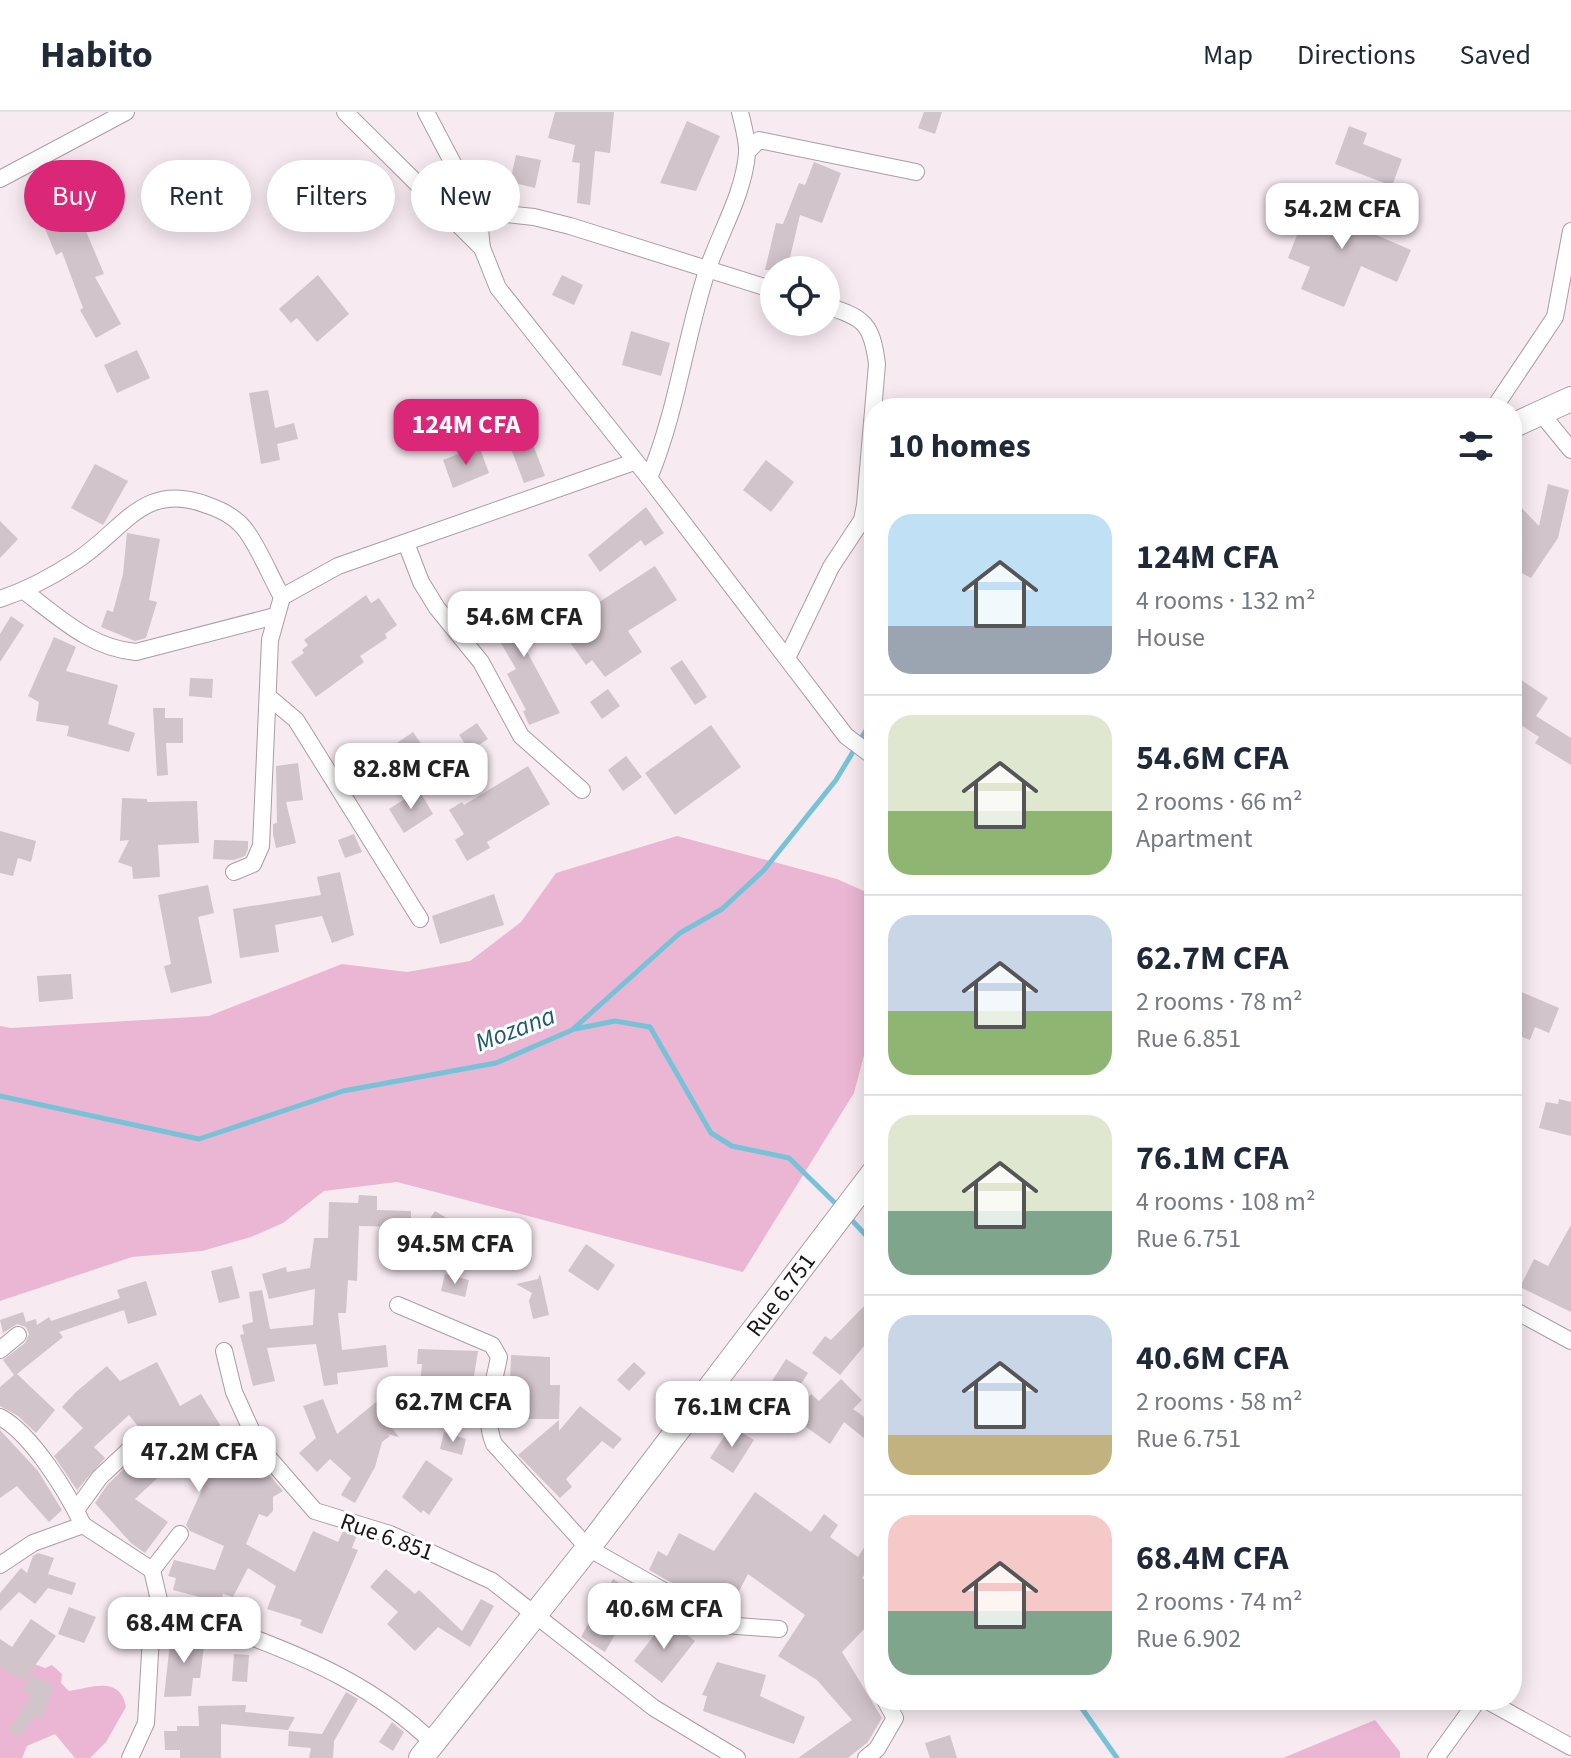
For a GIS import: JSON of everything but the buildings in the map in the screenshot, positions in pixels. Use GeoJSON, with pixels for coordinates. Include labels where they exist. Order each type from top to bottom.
{"type":"FeatureCollection","features":[{"type":"Feature","properties":{"kind":"main road"},"geometry":{"type":"LineString","coordinates":[[1522,421],[1571,399]]}},
{"type":"Feature","properties":{"kind":"main road","name":"Rue 6.751"},"geometry":{"type":"LineString","coordinates":[[427,1750],[588,1548],[864,1185]]}},
{"type":"Feature","properties":{"kind":"street"},"geometry":{"type":"LineString","coordinates":[[0,179],[126,112]]}},
{"type":"Feature","properties":{"kind":"street"},"geometry":{"type":"LineString","coordinates":[[345,112],[482,248]]}},
{"type":"Feature","properties":{"kind":"street"},"geometry":{"type":"LineString","coordinates":[[426,112],[451,160]]}},
{"type":"Feature","properties":{"kind":"street"},"geometry":{"type":"LineString","coordinates":[[649,478],[667,435],[675,383],[708,269],[740,191],[747,152],[740,112]]}},
{"type":"Feature","properties":{"kind":"street"},"geometry":{"type":"LineString","coordinates":[[747,152],[759,140],[773,141],[847,161],[916,172]]}},
{"type":"Feature","properties":{"kind":"street"},"geometry":{"type":"LineString","coordinates":[[520,216],[570,226],[760,286]]}},
{"type":"Feature","properties":{"kind":"street"},"geometry":{"type":"LineString","coordinates":[[1501,398],[1555,317],[1571,231]]}},
{"type":"Feature","properties":{"kind":"street"},"geometry":{"type":"LineString","coordinates":[[480,232],[482,248],[498,288],[788,656],[846,736],[864,750]]}},
{"type":"Feature","properties":{"kind":"street"},"geometry":{"type":"LineString","coordinates":[[840,310],[856,315],[865,323],[874,343],[877,364],[874,398]]}},
{"type":"Feature","properties":{"kind":"street"},"geometry":{"type":"LineString","coordinates":[[1540,412],[1571,450]]}},
{"type":"Feature","properties":{"kind":"street"},"geometry":{"type":"LineString","coordinates":[[234,872],[253,864],[261,846],[263,761],[270,698],[270,640],[282,597],[338,566],[634,462]]}},
{"type":"Feature","properties":{"kind":"street"},"geometry":{"type":"LineString","coordinates":[[0,599],[24,591],[77,560],[149,502],[182,499],[215,508],[241,525],[282,597]]}},
{"type":"Feature","properties":{"kind":"street"},"geometry":{"type":"LineString","coordinates":[[788,656],[831,567],[862,520],[864,510]]}},
{"type":"Feature","properties":{"kind":"street"},"geometry":{"type":"LineString","coordinates":[[406,543],[421,582],[437,608],[481,662],[521,736],[582,790]]}},
{"type":"Feature","properties":{"kind":"street"},"geometry":{"type":"LineString","coordinates":[[24,591],[81,635],[119,651],[136,652],[275,616]]}},
{"type":"Feature","properties":{"kind":"street"},"geometry":{"type":"LineString","coordinates":[[270,698],[296,720],[420,919]]}},
{"type":"Feature","properties":{"kind":"street"},"geometry":{"type":"LineString","coordinates":[[398,1305],[492,1345],[499,1357],[490,1391],[490,1431],[494,1444],[588,1548],[724,1625],[779,1629]]}},
{"type":"Feature","properties":{"kind":"street"},"geometry":{"type":"LineString","coordinates":[[1522,1314],[1571,1341]]}},
{"type":"Feature","properties":{"kind":"street"},"geometry":{"type":"LineString","coordinates":[[0,1350],[18,1335]]}},
{"type":"Feature","properties":{"kind":"street","name":"Rue 6.851"},"geometry":{"type":"LineString","coordinates":[[224,1351],[234,1392],[253,1434],[268,1457],[315,1511],[405,1540],[492,1581],[654,1708],[737,1758]]}},
{"type":"Feature","properties":{"kind":"street"},"geometry":{"type":"LineString","coordinates":[[0,1417],[17,1428],[31,1445],[80,1518],[152,1570],[162,1613],[151,1636],[146,1723],[130,1758]]}},
{"type":"Feature","properties":{"kind":"street"},"geometry":{"type":"LineString","coordinates":[[0,1565],[80,1518],[100,1477],[131,1448]]}},
{"type":"Feature","properties":{"kind":"street"},"geometry":{"type":"LineString","coordinates":[[152,1570],[180,1534]]}},
{"type":"Feature","properties":{"kind":"street"},"geometry":{"type":"LineString","coordinates":[[162,1613],[237,1632],[338,1672],[403,1713],[427,1750]]}},
{"type":"Feature","properties":{"kind":"street"},"geometry":{"type":"LineString","coordinates":[[866,1758],[877,1749],[895,1718],[891,1710]]}},
{"type":"Feature","properties":{"kind":"street"},"geometry":{"type":"LineString","coordinates":[[1436,1758],[1471,1710]]}},
{"type":"Feature","properties":{"kind":"street"},"geometry":{"type":"LineString","coordinates":[[1504,1710],[1571,1747]]}},
{"type":"Feature","properties":{"kind":"shaded area"},"geometry":{"type":"Polygon","coordinates":[[[677,836],[837,879],[864,891],[864,1056],[854,1093],[743,1272],[397,1182],[324,1191],[283,1223],[251,1237],[202,1251],[132,1257],[0,1301],[0,1026],[11,1028],[209,1016],[342,964],[407,972],[470,961],[521,922],[556,873],[677,836]]]}},
{"type":"Feature","properties":{"kind":"shaded area"},"geometry":{"type":"Polygon","coordinates":[[[0,1651],[45,1668],[52,1665],[62,1674],[61,1683],[69,1691],[104,1686],[118,1691],[126,1707],[106,1742],[90,1758],[75,1758],[55,1734],[27,1746],[22,1758],[0,1758],[0,1651]]]}},
{"type":"Feature","properties":{"kind":"shaded area"},"geometry":{"type":"Polygon","coordinates":[[[1375,1720],[1400,1752],[1400,1758],[1283,1758],[1375,1720]]]}},
{"type":"Feature","properties":{"kind":"waterway","name":"Mozana"},"geometry":{"type":"LineString","coordinates":[[0,1096],[199,1139],[343,1091],[496,1063],[572,1030],[680,933],[722,909],[764,870],[836,780],[864,734]]}},
{"type":"Feature","properties":{"kind":"waterway"},"geometry":{"type":"LineString","coordinates":[[575,1029],[615,1021],[650,1027],[711,1133],[732,1146],[789,1158],[838,1206]]}},
{"type":"Feature","properties":{"kind":"waterway"},"geometry":{"type":"LineString","coordinates":[[848,1216],[864,1233]]}},
{"type":"Feature","properties":{"kind":"waterway"},"geometry":{"type":"LineString","coordinates":[[1083,1710],[1117,1758]]}}]}
